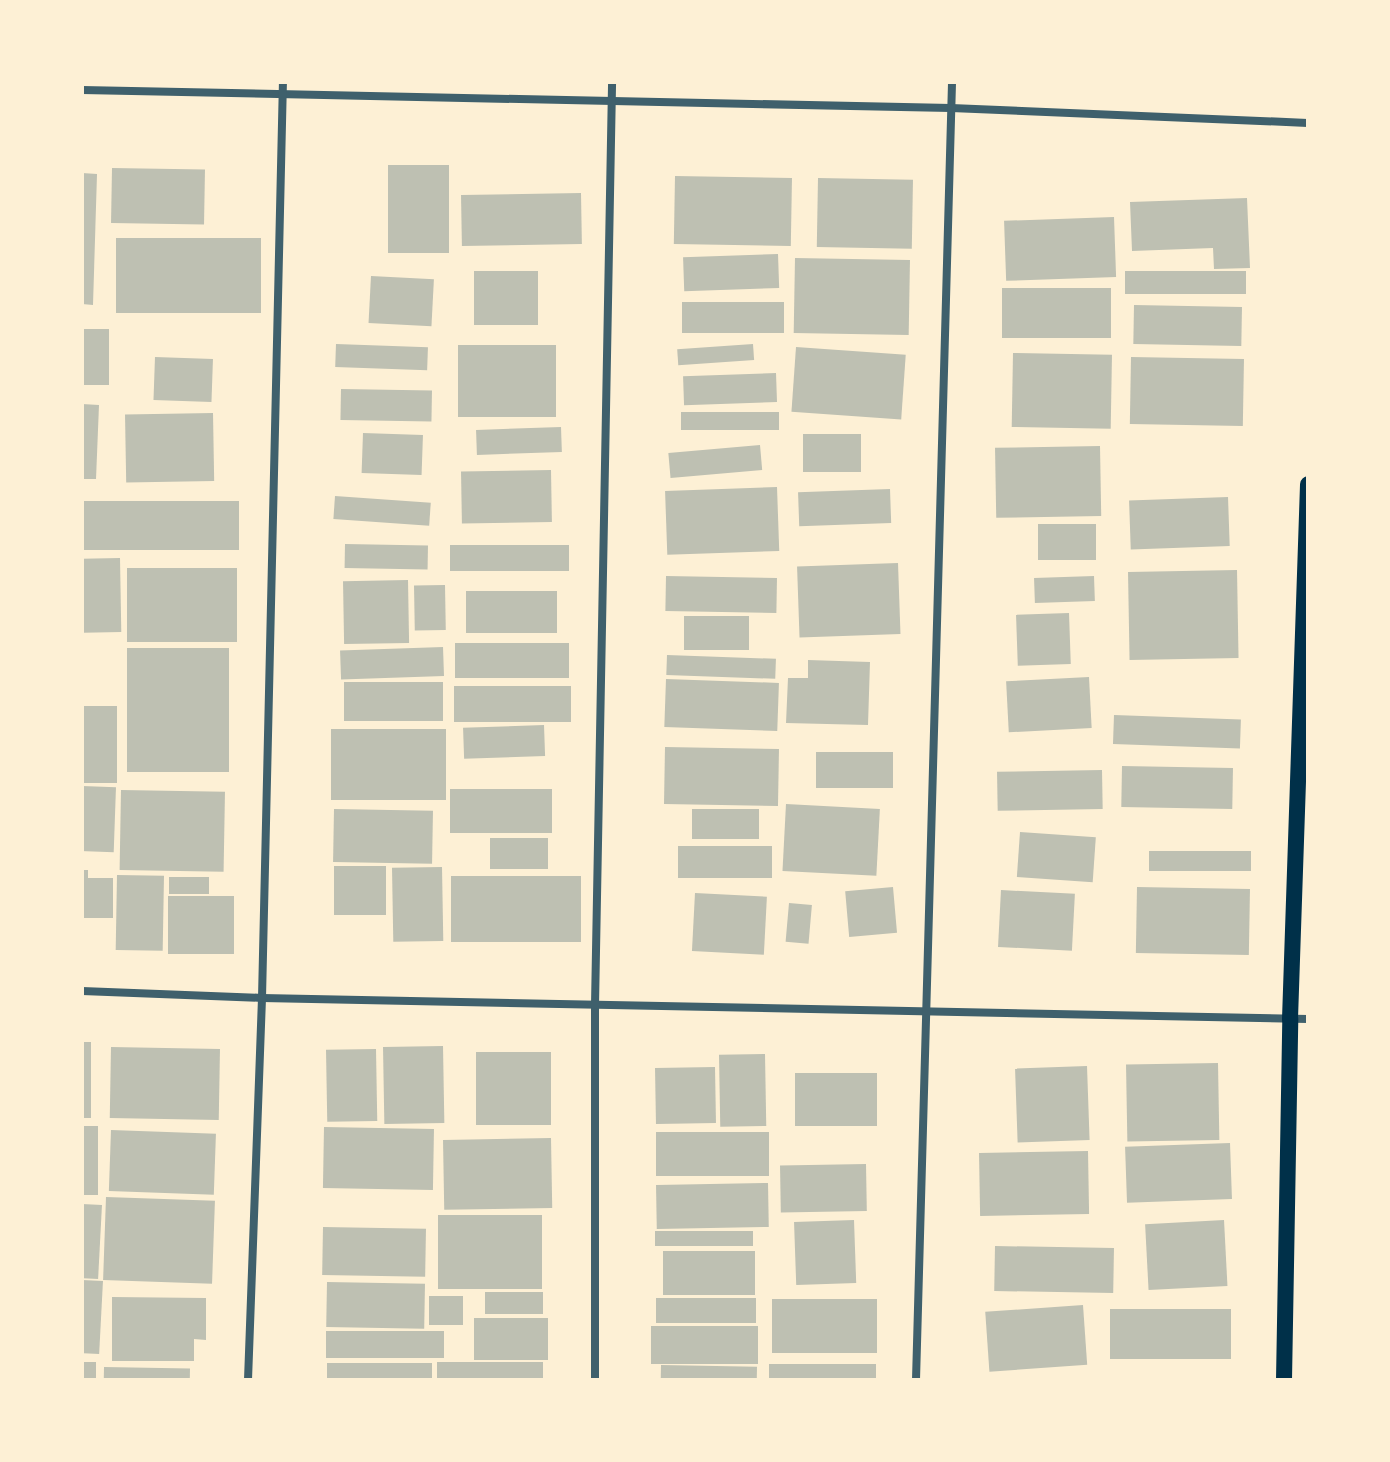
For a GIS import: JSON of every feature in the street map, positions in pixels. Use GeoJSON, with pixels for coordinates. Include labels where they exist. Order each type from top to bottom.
{"type":"FeatureCollection","features":[{"type":"Feature","properties":{"kind":"main road"},"geometry":{"type":"LineString","coordinates":[[1284,1380],[1290,1019],[1308,484]]}},
{"type":"Feature","properties":{"kind":"street"},"geometry":{"type":"LineString","coordinates":[[248,1380],[262,998],[283,82]]}},
{"type":"Feature","properties":{"kind":"street"},"geometry":{"type":"LineString","coordinates":[[595,1380],[595,1005],[612,82]]}},
{"type":"Feature","properties":{"kind":"street"},"geometry":{"type":"LineString","coordinates":[[916,1380],[952,82]]}},
{"type":"Feature","properties":{"kind":"street"},"geometry":{"type":"LineString","coordinates":[[82,90],[951,108],[1308,123]]}},
{"type":"Feature","properties":{"kind":"street"},"geometry":{"type":"LineString","coordinates":[[82,991],[262,998],[1308,1019]]}},
{"type":"Feature","properties":{"kind":"building"},"geometry":{"type":"Polygon","coordinates":[[[388,165],[449,165],[449,253],[388,253],[388,165]]]}},
{"type":"Feature","properties":{"kind":"building"},"geometry":{"type":"Polygon","coordinates":[[[112,168],[205,170],[204,225],[111,223],[112,168]]]}},
{"type":"Feature","properties":{"kind":"building"},"geometry":{"type":"Polygon","coordinates":[[[82,173],[97,174],[93,305],[82,304],[82,173]]]}},
{"type":"Feature","properties":{"kind":"building"},"geometry":{"type":"Polygon","coordinates":[[[675,176],[792,178],[791,246],[674,244],[675,176]]]}},
{"type":"Feature","properties":{"kind":"building"},"geometry":{"type":"Polygon","coordinates":[[[818,178],[913,180],[912,249],[817,247],[818,178]]]}},
{"type":"Feature","properties":{"kind":"building"},"geometry":{"type":"Polygon","coordinates":[[[581,193],[582,244],[462,246],[461,195],[581,193]]]}},
{"type":"Feature","properties":{"kind":"building"},"geometry":{"type":"Polygon","coordinates":[[[1247,198],[1250,268],[1214,269],[1213,248],[1132,251],[1130,202],[1247,198]]]}},
{"type":"Feature","properties":{"kind":"building"},"geometry":{"type":"Polygon","coordinates":[[[1114,217],[1116,277],[1006,281],[1004,221],[1114,217]]]}},
{"type":"Feature","properties":{"kind":"building"},"geometry":{"type":"Polygon","coordinates":[[[116,238],[261,238],[261,313],[116,313],[116,238]]]}},
{"type":"Feature","properties":{"kind":"building"},"geometry":{"type":"Polygon","coordinates":[[[778,254],[779,288],[684,291],[683,257],[778,254]]]}},
{"type":"Feature","properties":{"kind":"building"},"geometry":{"type":"Polygon","coordinates":[[[795,258],[910,260],[909,335],[794,333],[795,258]]]}},
{"type":"Feature","properties":{"kind":"building"},"geometry":{"type":"Polygon","coordinates":[[[474,271],[538,271],[538,325],[474,325],[474,271]]]}},
{"type":"Feature","properties":{"kind":"building"},"geometry":{"type":"Polygon","coordinates":[[[1125,271],[1246,271],[1246,294],[1125,294],[1125,271]]]}},
{"type":"Feature","properties":{"kind":"building"},"geometry":{"type":"Polygon","coordinates":[[[371,276],[434,279],[431,326],[369,323],[371,276]]]}},
{"type":"Feature","properties":{"kind":"building"},"geometry":{"type":"Polygon","coordinates":[[[1002,288],[1111,288],[1111,338],[1002,338],[1002,288]]]}},
{"type":"Feature","properties":{"kind":"building"},"geometry":{"type":"Polygon","coordinates":[[[682,302],[784,302],[784,333],[682,333],[682,302]]]}},
{"type":"Feature","properties":{"kind":"building"},"geometry":{"type":"Polygon","coordinates":[[[1134,305],[1242,307],[1241,346],[1133,344],[1134,305]]]}},
{"type":"Feature","properties":{"kind":"building"},"geometry":{"type":"Polygon","coordinates":[[[82,329],[109,329],[109,385],[82,385],[82,329]]]}},
{"type":"Feature","properties":{"kind":"building"},"geometry":{"type":"Polygon","coordinates":[[[336,344],[428,347],[427,370],[335,367],[336,344]]]}},
{"type":"Feature","properties":{"kind":"building"},"geometry":{"type":"Polygon","coordinates":[[[753,344],[754,360],[678,365],[677,349],[753,344]]]}},
{"type":"Feature","properties":{"kind":"building"},"geometry":{"type":"Polygon","coordinates":[[[458,345],[556,345],[556,417],[458,417],[458,345]]]}},
{"type":"Feature","properties":{"kind":"building"},"geometry":{"type":"Polygon","coordinates":[[[796,347],[906,355],[901,420],[791,412],[796,347]]]}},
{"type":"Feature","properties":{"kind":"building"},"geometry":{"type":"Polygon","coordinates":[[[1013,353],[1112,355],[1111,429],[1012,427],[1013,353]]]}},
{"type":"Feature","properties":{"kind":"building"},"geometry":{"type":"Polygon","coordinates":[[[155,357],[213,359],[211,402],[153,400],[155,357]]]}},
{"type":"Feature","properties":{"kind":"building"},"geometry":{"type":"Polygon","coordinates":[[[1131,357],[1244,359],[1243,426],[1130,424],[1131,357]]]}},
{"type":"Feature","properties":{"kind":"building"},"geometry":{"type":"Polygon","coordinates":[[[776,373],[777,402],[684,405],[683,376],[776,373]]]}},
{"type":"Feature","properties":{"kind":"building"},"geometry":{"type":"Polygon","coordinates":[[[341,389],[432,391],[431,422],[340,420],[341,389]]]}},
{"type":"Feature","properties":{"kind":"building"},"geometry":{"type":"Polygon","coordinates":[[[82,404],[99,405],[96,479],[82,479],[82,404]]]}},
{"type":"Feature","properties":{"kind":"building"},"geometry":{"type":"Polygon","coordinates":[[[681,412],[779,412],[779,430],[681,430],[681,412]]]}},
{"type":"Feature","properties":{"kind":"building"},"geometry":{"type":"Polygon","coordinates":[[[213,413],[214,481],[126,483],[125,415],[213,413]]]}},
{"type":"Feature","properties":{"kind":"building"},"geometry":{"type":"Polygon","coordinates":[[[561,427],[562,452],[477,455],[476,430],[561,427]]]}},
{"type":"Feature","properties":{"kind":"building"},"geometry":{"type":"Polygon","coordinates":[[[363,433],[423,435],[422,475],[362,473],[363,433]]]}},
{"type":"Feature","properties":{"kind":"building"},"geometry":{"type":"Polygon","coordinates":[[[803,434],[861,434],[861,472],[803,472],[803,434]]]}},
{"type":"Feature","properties":{"kind":"building"},"geometry":{"type":"Polygon","coordinates":[[[760,445],[762,470],[671,478],[668,453],[760,445]]]}},
{"type":"Feature","properties":{"kind":"building"},"geometry":{"type":"Polygon","coordinates":[[[1100,446],[1101,516],[996,518],[995,448],[1100,446]]]}},
{"type":"Feature","properties":{"kind":"building"},"geometry":{"type":"Polygon","coordinates":[[[551,470],[552,522],[462,524],[461,472],[551,470]]]}},
{"type":"Feature","properties":{"kind":"building"},"geometry":{"type":"Polygon","coordinates":[[[777,487],[779,551],[667,555],[665,491],[777,487]]]}},
{"type":"Feature","properties":{"kind":"building"},"geometry":{"type":"Polygon","coordinates":[[[890,489],[891,523],[799,526],[798,492],[890,489]]]}},
{"type":"Feature","properties":{"kind":"building"},"geometry":{"type":"Polygon","coordinates":[[[335,496],[431,503],[429,526],[333,519],[335,496]]]}},
{"type":"Feature","properties":{"kind":"building"},"geometry":{"type":"Polygon","coordinates":[[[1228,497],[1230,546],[1131,549],[1129,500],[1228,497]]]}},
{"type":"Feature","properties":{"kind":"building"},"geometry":{"type":"Polygon","coordinates":[[[82,501],[239,501],[239,550],[82,550],[82,501]]]}},
{"type":"Feature","properties":{"kind":"building"},"geometry":{"type":"Polygon","coordinates":[[[1038,524],[1096,524],[1096,560],[1038,560],[1038,524]]]}},
{"type":"Feature","properties":{"kind":"building"},"geometry":{"type":"Polygon","coordinates":[[[345,544],[428,545],[428,569],[345,568],[345,544]]]}},
{"type":"Feature","properties":{"kind":"building"},"geometry":{"type":"Polygon","coordinates":[[[450,545],[569,545],[569,571],[450,571],[450,545]]]}},
{"type":"Feature","properties":{"kind":"building"},"geometry":{"type":"Polygon","coordinates":[[[120,558],[121,632],[83,633],[82,559],[120,558]]]}},
{"type":"Feature","properties":{"kind":"building"},"geometry":{"type":"Polygon","coordinates":[[[898,563],[900,634],[800,637],[797,567],[898,563]]]}},
{"type":"Feature","properties":{"kind":"building"},"geometry":{"type":"Polygon","coordinates":[[[127,568],[237,568],[237,642],[127,642],[127,568]]]}},
{"type":"Feature","properties":{"kind":"building"},"geometry":{"type":"Polygon","coordinates":[[[1237,570],[1239,658],[1130,660],[1128,572],[1237,570]]]}},
{"type":"Feature","properties":{"kind":"building"},"geometry":{"type":"Polygon","coordinates":[[[666,576],[777,578],[776,613],[665,611],[666,576]]]}},
{"type":"Feature","properties":{"kind":"building"},"geometry":{"type":"Polygon","coordinates":[[[1094,576],[1095,601],[1035,603],[1034,578],[1094,576]]]}},
{"type":"Feature","properties":{"kind":"building"},"geometry":{"type":"Polygon","coordinates":[[[408,580],[409,643],[344,644],[343,581],[408,580]]]}},
{"type":"Feature","properties":{"kind":"building"},"geometry":{"type":"Polygon","coordinates":[[[445,585],[446,630],[415,631],[414,586],[445,585]]]}},
{"type":"Feature","properties":{"kind":"building"},"geometry":{"type":"Polygon","coordinates":[[[466,591],[557,591],[557,633],[466,633],[466,591]]]}},
{"type":"Feature","properties":{"kind":"building"},"geometry":{"type":"Polygon","coordinates":[[[1069,613],[1071,664],[1018,666],[1016,615],[1069,613]]]}},
{"type":"Feature","properties":{"kind":"building"},"geometry":{"type":"Polygon","coordinates":[[[684,616],[749,616],[749,650],[684,650],[684,616]]]}},
{"type":"Feature","properties":{"kind":"building"},"geometry":{"type":"Polygon","coordinates":[[[455,643],[569,643],[569,678],[455,678],[455,643]]]}},
{"type":"Feature","properties":{"kind":"building"},"geometry":{"type":"Polygon","coordinates":[[[443,647],[444,676],[341,680],[340,651],[443,647]]]}},
{"type":"Feature","properties":{"kind":"building"},"geometry":{"type":"Polygon","coordinates":[[[127,648],[229,648],[229,772],[127,772],[127,648]]]}},
{"type":"Feature","properties":{"kind":"building"},"geometry":{"type":"Polygon","coordinates":[[[667,655],[776,659],[775,679],[666,675],[667,655]]]}},
{"type":"Feature","properties":{"kind":"building"},"geometry":{"type":"Polygon","coordinates":[[[808,660],[870,662],[868,725],[786,723],[788,678],[808,678],[808,660]]]}},
{"type":"Feature","properties":{"kind":"building"},"geometry":{"type":"Polygon","coordinates":[[[1089,677],[1092,728],[1009,732],[1006,681],[1089,677]]]}},
{"type":"Feature","properties":{"kind":"building"},"geometry":{"type":"Polygon","coordinates":[[[666,679],[779,683],[777,731],[664,727],[666,679]]]}},
{"type":"Feature","properties":{"kind":"building"},"geometry":{"type":"Polygon","coordinates":[[[344,682],[443,682],[443,721],[344,721],[344,682]]]}},
{"type":"Feature","properties":{"kind":"building"},"geometry":{"type":"Polygon","coordinates":[[[454,686],[571,686],[571,722],[454,722],[454,686]]]}},
{"type":"Feature","properties":{"kind":"building"},"geometry":{"type":"Polygon","coordinates":[[[82,706],[117,706],[117,783],[82,783],[82,706]]]}},
{"type":"Feature","properties":{"kind":"building"},"geometry":{"type":"Polygon","coordinates":[[[1114,715],[1241,719],[1240,748],[1113,744],[1114,715]]]}},
{"type":"Feature","properties":{"kind":"building"},"geometry":{"type":"Polygon","coordinates":[[[544,725],[545,756],[464,759],[463,728],[544,725]]]}},
{"type":"Feature","properties":{"kind":"building"},"geometry":{"type":"Polygon","coordinates":[[[331,729],[446,729],[446,800],[331,800],[331,729]]]}},
{"type":"Feature","properties":{"kind":"building"},"geometry":{"type":"Polygon","coordinates":[[[665,747],[779,749],[778,806],[664,804],[665,747]]]}},
{"type":"Feature","properties":{"kind":"building"},"geometry":{"type":"Polygon","coordinates":[[[816,752],[893,752],[893,788],[816,788],[816,752]]]}},
{"type":"Feature","properties":{"kind":"building"},"geometry":{"type":"Polygon","coordinates":[[[1122,766],[1233,768],[1232,809],[1121,807],[1122,766]]]}},
{"type":"Feature","properties":{"kind":"building"},"geometry":{"type":"Polygon","coordinates":[[[1102,770],[1103,809],[998,811],[997,772],[1102,770]]]}},
{"type":"Feature","properties":{"kind":"building"},"geometry":{"type":"Polygon","coordinates":[[[82,786],[116,787],[114,852],[82,851],[82,786]]]}},
{"type":"Feature","properties":{"kind":"building"},"geometry":{"type":"Polygon","coordinates":[[[450,789],[552,789],[552,833],[450,833],[450,789]]]}},
{"type":"Feature","properties":{"kind":"building"},"geometry":{"type":"Polygon","coordinates":[[[121,790],[225,792],[224,872],[120,870],[121,790]]]}},
{"type":"Feature","properties":{"kind":"building"},"geometry":{"type":"Polygon","coordinates":[[[786,804],[880,809],[876,876],[782,871],[786,804]]]}},
{"type":"Feature","properties":{"kind":"building"},"geometry":{"type":"Polygon","coordinates":[[[334,809],[433,811],[432,864],[333,862],[334,809]]]}},
{"type":"Feature","properties":{"kind":"building"},"geometry":{"type":"Polygon","coordinates":[[[692,809],[759,809],[759,839],[692,839],[692,809]]]}},
{"type":"Feature","properties":{"kind":"building"},"geometry":{"type":"Polygon","coordinates":[[[1020,832],[1096,837],[1093,882],[1017,877],[1020,832]]]}},
{"type":"Feature","properties":{"kind":"building"},"geometry":{"type":"Polygon","coordinates":[[[490,838],[548,838],[548,869],[490,869],[490,838]]]}},
{"type":"Feature","properties":{"kind":"building"},"geometry":{"type":"Polygon","coordinates":[[[678,846],[772,846],[772,878],[678,878],[678,846]]]}},
{"type":"Feature","properties":{"kind":"building"},"geometry":{"type":"Polygon","coordinates":[[[1149,851],[1251,851],[1251,871],[1149,871],[1149,851]]]}},
{"type":"Feature","properties":{"kind":"building"},"geometry":{"type":"Polygon","coordinates":[[[334,866],[386,866],[386,915],[334,915],[334,866]]]}},
{"type":"Feature","properties":{"kind":"building"},"geometry":{"type":"Polygon","coordinates":[[[442,867],[443,941],[393,942],[392,868],[442,867]]]}},
{"type":"Feature","properties":{"kind":"building"},"geometry":{"type":"Polygon","coordinates":[[[82,870],[88,870],[88,878],[113,878],[113,918],[82,918],[82,870]]]}},
{"type":"Feature","properties":{"kind":"building"},"geometry":{"type":"Polygon","coordinates":[[[117,875],[164,876],[163,951],[116,950],[117,875]]]}},
{"type":"Feature","properties":{"kind":"building"},"geometry":{"type":"Polygon","coordinates":[[[451,876],[581,876],[581,942],[451,942],[451,876]]]}},
{"type":"Feature","properties":{"kind":"building"},"geometry":{"type":"Polygon","coordinates":[[[169,877],[209,877],[209,894],[169,894],[169,877]]]}},
{"type":"Feature","properties":{"kind":"building"},"geometry":{"type":"Polygon","coordinates":[[[893,887],[897,933],[849,937],[845,891],[893,887]]]}},
{"type":"Feature","properties":{"kind":"building"},"geometry":{"type":"Polygon","coordinates":[[[1137,887],[1250,889],[1249,955],[1136,953],[1137,887]]]}},
{"type":"Feature","properties":{"kind":"building"},"geometry":{"type":"Polygon","coordinates":[[[1001,890],[1075,894],[1072,951],[998,947],[1001,890]]]}},
{"type":"Feature","properties":{"kind":"building"},"geometry":{"type":"Polygon","coordinates":[[[695,893],[767,897],[764,955],[692,951],[695,893]]]}},
{"type":"Feature","properties":{"kind":"building"},"geometry":{"type":"Polygon","coordinates":[[[168,896],[234,896],[234,954],[168,954],[168,896]]]}},
{"type":"Feature","properties":{"kind":"building"},"geometry":{"type":"Polygon","coordinates":[[[789,903],[812,905],[809,944],[786,942],[789,903]]]}},
{"type":"Feature","properties":{"kind":"building"},"geometry":{"type":"Polygon","coordinates":[[[82,1042],[91,1042],[91,1118],[82,1118],[82,1042]]]}},
{"type":"Feature","properties":{"kind":"building"},"geometry":{"type":"Polygon","coordinates":[[[443,1046],[444,1123],[384,1124],[383,1047],[443,1046]]]}},
{"type":"Feature","properties":{"kind":"building"},"geometry":{"type":"Polygon","coordinates":[[[111,1047],[220,1049],[219,1120],[110,1118],[111,1047]]]}},
{"type":"Feature","properties":{"kind":"building"},"geometry":{"type":"Polygon","coordinates":[[[376,1049],[377,1121],[327,1122],[326,1050],[376,1049]]]}},
{"type":"Feature","properties":{"kind":"building"},"geometry":{"type":"Polygon","coordinates":[[[476,1052],[551,1052],[551,1125],[476,1125],[476,1052]]]}},
{"type":"Feature","properties":{"kind":"building"},"geometry":{"type":"Polygon","coordinates":[[[765,1054],[766,1126],[720,1127],[719,1055],[765,1054]]]}},
{"type":"Feature","properties":{"kind":"building"},"geometry":{"type":"Polygon","coordinates":[[[1218,1063],[1219,1140],[1127,1142],[1126,1065],[1218,1063]]]}},
{"type":"Feature","properties":{"kind":"building"},"geometry":{"type":"Polygon","coordinates":[[[1087,1066],[1090,1140],[1018,1142],[1015,1069],[1087,1066]]]}},
{"type":"Feature","properties":{"kind":"building"},"geometry":{"type":"Polygon","coordinates":[[[715,1067],[716,1123],[656,1124],[655,1068],[715,1067]]]}},
{"type":"Feature","properties":{"kind":"building"},"geometry":{"type":"Polygon","coordinates":[[[795,1073],[877,1073],[877,1126],[795,1126],[795,1073]]]}},
{"type":"Feature","properties":{"kind":"building"},"geometry":{"type":"Polygon","coordinates":[[[82,1126],[98,1126],[98,1195],[82,1195],[82,1126]]]}},
{"type":"Feature","properties":{"kind":"building"},"geometry":{"type":"Polygon","coordinates":[[[324,1127],[434,1129],[433,1190],[323,1188],[324,1127]]]}},
{"type":"Feature","properties":{"kind":"building"},"geometry":{"type":"Polygon","coordinates":[[[111,1130],[216,1134],[214,1195],[109,1191],[111,1130]]]}},
{"type":"Feature","properties":{"kind":"building"},"geometry":{"type":"Polygon","coordinates":[[[656,1132],[769,1132],[769,1176],[656,1176],[656,1132]]]}},
{"type":"Feature","properties":{"kind":"building"},"geometry":{"type":"Polygon","coordinates":[[[551,1138],[552,1208],[444,1210],[443,1140],[551,1138]]]}},
{"type":"Feature","properties":{"kind":"building"},"geometry":{"type":"Polygon","coordinates":[[[1230,1143],[1232,1199],[1127,1203],[1125,1147],[1230,1143]]]}},
{"type":"Feature","properties":{"kind":"building"},"geometry":{"type":"Polygon","coordinates":[[[1088,1151],[1089,1214],[980,1216],[979,1153],[1088,1151]]]}},
{"type":"Feature","properties":{"kind":"building"},"geometry":{"type":"Polygon","coordinates":[[[866,1164],[867,1211],[781,1212],[780,1166],[866,1164]]]}},
{"type":"Feature","properties":{"kind":"building"},"geometry":{"type":"Polygon","coordinates":[[[768,1183],[769,1227],[657,1229],[656,1185],[768,1183]]]}},
{"type":"Feature","properties":{"kind":"building"},"geometry":{"type":"Polygon","coordinates":[[[106,1197],[215,1201],[212,1284],[103,1280],[106,1197]]]}},
{"type":"Feature","properties":{"kind":"building"},"geometry":{"type":"Polygon","coordinates":[[[82,1204],[102,1205],[98,1279],[82,1278],[82,1204]]]}},
{"type":"Feature","properties":{"kind":"building"},"geometry":{"type":"Polygon","coordinates":[[[438,1215],[542,1215],[542,1289],[438,1289],[438,1215]]]}},
{"type":"Feature","properties":{"kind":"building"},"geometry":{"type":"Polygon","coordinates":[[[854,1220],[856,1283],[796,1285],[794,1222],[854,1220]]]}},
{"type":"Feature","properties":{"kind":"building"},"geometry":{"type":"Polygon","coordinates":[[[1224,1220],[1227,1286],[1149,1290],[1145,1224],[1224,1220]]]}},
{"type":"Feature","properties":{"kind":"building"},"geometry":{"type":"Polygon","coordinates":[[[323,1227],[426,1229],[425,1277],[322,1275],[323,1227]]]}},
{"type":"Feature","properties":{"kind":"building"},"geometry":{"type":"Polygon","coordinates":[[[655,1231],[753,1231],[753,1246],[655,1246],[655,1231]]]}},
{"type":"Feature","properties":{"kind":"building"},"geometry":{"type":"Polygon","coordinates":[[[995,1246],[1114,1248],[1113,1293],[994,1291],[995,1246]]]}},
{"type":"Feature","properties":{"kind":"building"},"geometry":{"type":"Polygon","coordinates":[[[663,1251],[755,1251],[755,1295],[663,1295],[663,1251]]]}},
{"type":"Feature","properties":{"kind":"building"},"geometry":{"type":"Polygon","coordinates":[[[82,1280],[103,1281],[99,1354],[82,1353],[82,1280]]]}},
{"type":"Feature","properties":{"kind":"building"},"geometry":{"type":"Polygon","coordinates":[[[327,1282],[425,1284],[424,1329],[326,1327],[327,1282]]]}},
{"type":"Feature","properties":{"kind":"building"},"geometry":{"type":"Polygon","coordinates":[[[485,1292],[543,1292],[543,1314],[485,1314],[485,1292]]]}},
{"type":"Feature","properties":{"kind":"building"},"geometry":{"type":"Polygon","coordinates":[[[429,1296],[463,1296],[463,1325],[429,1325],[429,1296]]]}},
{"type":"Feature","properties":{"kind":"building"},"geometry":{"type":"Polygon","coordinates":[[[112,1297],[206,1298],[206,1340],[194,1339],[194,1361],[112,1361],[112,1297]]]}},
{"type":"Feature","properties":{"kind":"building"},"geometry":{"type":"Polygon","coordinates":[[[656,1298],[756,1298],[756,1323],[656,1323],[656,1298]]]}},
{"type":"Feature","properties":{"kind":"building"},"geometry":{"type":"Polygon","coordinates":[[[772,1299],[877,1299],[877,1353],[772,1353],[772,1299]]]}},
{"type":"Feature","properties":{"kind":"building"},"geometry":{"type":"Polygon","coordinates":[[[1083,1305],[1087,1365],[989,1372],[985,1312],[1083,1305]]]}},
{"type":"Feature","properties":{"kind":"building"},"geometry":{"type":"Polygon","coordinates":[[[1110,1309],[1231,1309],[1231,1359],[1110,1359],[1110,1309]]]}},
{"type":"Feature","properties":{"kind":"building"},"geometry":{"type":"Polygon","coordinates":[[[474,1318],[548,1318],[548,1360],[474,1360],[474,1318]]]}},
{"type":"Feature","properties":{"kind":"building"},"geometry":{"type":"Polygon","coordinates":[[[651,1326],[758,1326],[758,1364],[651,1364],[651,1326]]]}},
{"type":"Feature","properties":{"kind":"building"},"geometry":{"type":"Polygon","coordinates":[[[326,1331],[444,1331],[444,1358],[326,1358],[326,1331]]]}},
{"type":"Feature","properties":{"kind":"building"},"geometry":{"type":"Polygon","coordinates":[[[82,1362],[96,1362],[96,1380],[82,1380],[82,1362]]]}},
{"type":"Feature","properties":{"kind":"building"},"geometry":{"type":"Polygon","coordinates":[[[437,1362],[543,1362],[543,1380],[437,1380],[437,1362]]]}},
{"type":"Feature","properties":{"kind":"building"},"geometry":{"type":"Polygon","coordinates":[[[327,1363],[432,1363],[432,1380],[327,1380],[327,1363]]]}},
{"type":"Feature","properties":{"kind":"building"},"geometry":{"type":"Polygon","coordinates":[[[769,1364],[876,1364],[876,1380],[769,1380],[769,1364]]]}},
{"type":"Feature","properties":{"kind":"building"},"geometry":{"type":"Polygon","coordinates":[[[661,1365],[757,1367],[757,1380],[661,1380],[661,1365]]]}},
{"type":"Feature","properties":{"kind":"building"},"geometry":{"type":"Polygon","coordinates":[[[104,1367],[190,1369],[190,1380],[104,1380],[104,1367]]]}}]}
